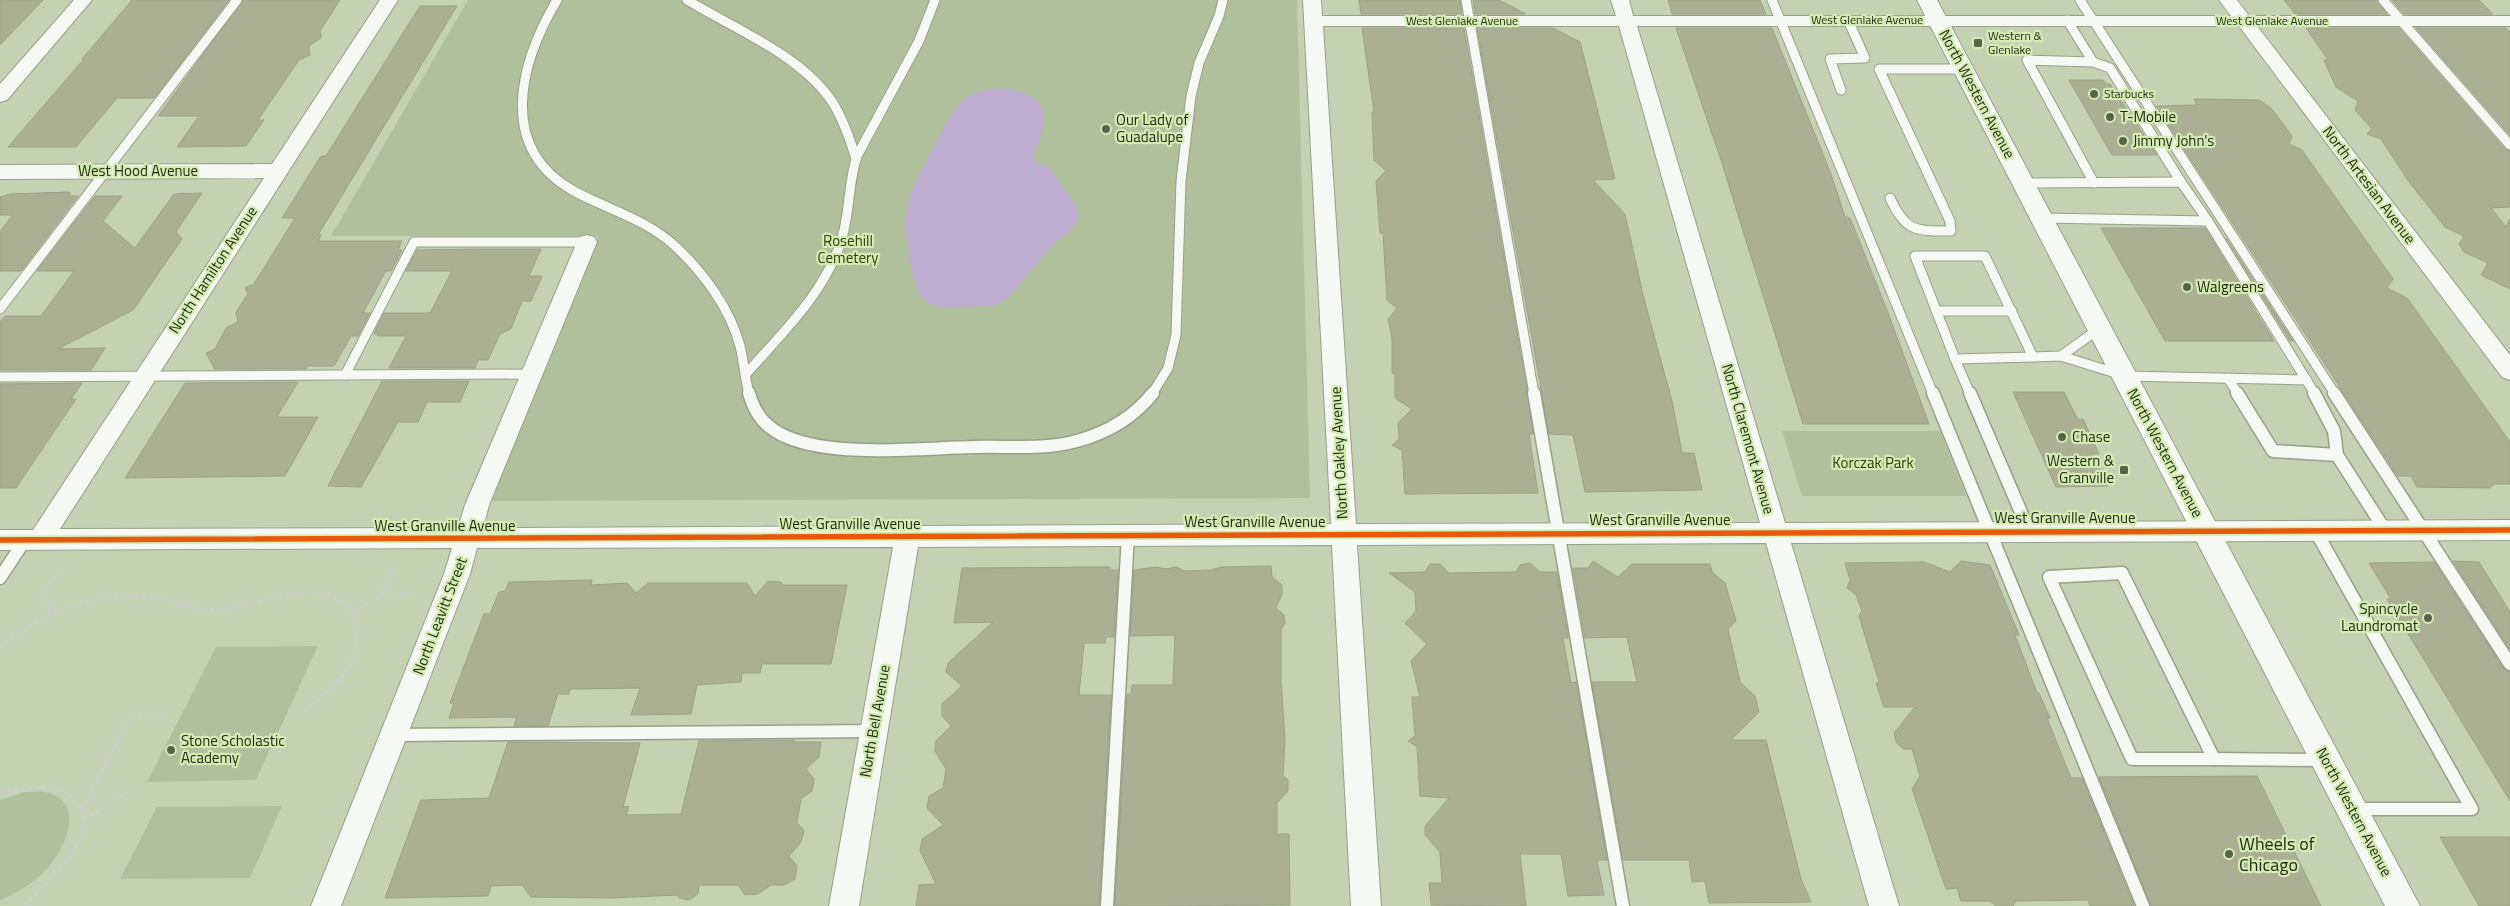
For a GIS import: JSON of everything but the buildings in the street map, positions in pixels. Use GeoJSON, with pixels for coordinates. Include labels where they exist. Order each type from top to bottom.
{"type":"FeatureCollection","features":[{"type":"Feature","properties":{"kind":"main road","name":"North Western Avenue"},"geometry":{"type":"LineString","coordinates":[[1927,0],[2403,906]]}},
{"type":"Feature","properties":{"kind":"street"},"geometry":{"type":"LineString","coordinates":[[0,96],[84,0]]}},
{"type":"Feature","properties":{"kind":"street","name":"North Hamilton Avenue"},"geometry":{"type":"LineString","coordinates":[[32,540],[145,376],[388,0]]}},
{"type":"Feature","properties":{"kind":"street","name":"North Artesian Avenue"},"geometry":{"type":"LineString","coordinates":[[2228,0],[2510,371]]}},
{"type":"Feature","properties":{"kind":"street","name":"West Glenlake Avenue"},"geometry":{"type":"LineString","coordinates":[[1313,10],[1469,21],[1623,10],[1781,20],[2510,21]]}},
{"type":"Feature","properties":{"kind":"street","name":"North Oakley Avenue"},"geometry":{"type":"LineString","coordinates":[[1313,10],[1366,906]]}},
{"type":"Feature","properties":{"kind":"street","name":"North Claremont Avenue"},"geometry":{"type":"LineString","coordinates":[[1623,10],[1884,906]]}},
{"type":"Feature","properties":{"kind":"street","name":"West Hood Avenue"},"geometry":{"type":"LineString","coordinates":[[0,172],[277,171]]}},
{"type":"Feature","properties":{"kind":"street","name":"North Leavitt Street"},"geometry":{"type":"LineString","coordinates":[[326,906],[457,574],[477,506],[587,242]]}},
{"type":"Feature","properties":{"kind":"street","name":"West Granville Avenue"},"geometry":{"type":"LineString","coordinates":[[0,540],[2510,530]]}},
{"type":"Feature","properties":{"kind":"street","name":"North Bell Avenue"},"geometry":{"type":"LineString","coordinates":[[844,906],[907,536]]}},
{"type":"Feature","properties":{"kind":"lane"},"geometry":{"type":"LineString","coordinates":[[0,309],[237,0]]}},
{"type":"Feature","properties":{"kind":"lane"},"geometry":{"type":"LineString","coordinates":[[557,0],[541,26],[527,58],[521,87],[521,116],[531,147],[546,170],[566,184],[658,232],[686,257],[731,316],[746,374],[749,397],[755,412],[766,426],[785,437],[819,444],[860,448],[1024,446],[1076,442],[1110,428],[1137,411],[1156,389],[1169,365],[1176,342],[1179,306],[1179,232],[1185,139],[1199,64],[1222,10],[1223,0]]}},
{"type":"Feature","properties":{"kind":"lane"},"geometry":{"type":"LineString","coordinates":[[687,0],[764,44],[796,65],[815,82],[833,103],[845,122],[851,135],[856,159]]}},
{"type":"Feature","properties":{"kind":"lane"},"geometry":{"type":"LineString","coordinates":[[746,374],[811,298],[830,267],[842,238],[856,159],[872,125],[926,29],[935,0]]}},
{"type":"Feature","properties":{"kind":"lane"},"geometry":{"type":"LineString","coordinates":[[1466,0],[1623,906]]}},
{"type":"Feature","properties":{"kind":"lane"},"geometry":{"type":"LineString","coordinates":[[1772,0],[2143,906]]}},
{"type":"Feature","properties":{"kind":"lane"},"geometry":{"type":"LineString","coordinates":[[2080,0],[2510,664]]}},
{"type":"Feature","properties":{"kind":"lane"},"geometry":{"type":"LineString","coordinates":[[2383,0],[2510,144]]}},
{"type":"Feature","properties":{"kind":"lane"},"geometry":{"type":"LineString","coordinates":[[1848,20],[1865,58],[1879,69],[1946,213],[1951,231],[1916,232],[1900,221],[1890,198]]}},
{"type":"Feature","properties":{"kind":"lane"},"geometry":{"type":"LineString","coordinates":[[2067,20],[2093,62]]}},
{"type":"Feature","properties":{"kind":"lane"},"geometry":{"type":"LineString","coordinates":[[1841,90],[1830,59],[1865,58]]}},
{"type":"Feature","properties":{"kind":"lane"},"geometry":{"type":"LineString","coordinates":[[2094,183],[2027,60],[2093,62],[2110,68],[2307,380],[2334,431],[2337,455],[2385,530]]}},
{"type":"Feature","properties":{"kind":"lane"},"geometry":{"type":"LineString","coordinates":[[1879,69],[1964,69]]}},
{"type":"Feature","properties":{"kind":"lane"},"geometry":{"type":"LineString","coordinates":[[2023,183],[2181,182]]}},
{"type":"Feature","properties":{"kind":"lane"},"geometry":{"type":"LineString","coordinates":[[2042,218],[2208,221]]}},
{"type":"Feature","properties":{"kind":"lane"},"geometry":{"type":"LineString","coordinates":[[345,375],[414,242],[587,242]]}},
{"type":"Feature","properties":{"kind":"lane"},"geometry":{"type":"LineString","coordinates":[[2029,531],[1955,359],[1915,256],[1986,256],[2033,357]]}},
{"type":"Feature","properties":{"kind":"lane"},"geometry":{"type":"LineString","coordinates":[[1936,312],[2012,311]]}},
{"type":"Feature","properties":{"kind":"lane"},"geometry":{"type":"LineString","coordinates":[[2061,356],[2100,328]]}},
{"type":"Feature","properties":{"kind":"lane"},"geometry":{"type":"LineString","coordinates":[[1955,359],[2061,356],[2125,376],[2307,380]]}},
{"type":"Feature","properties":{"kind":"lane"},"geometry":{"type":"LineString","coordinates":[[0,377],[531,374]]}},
{"type":"Feature","properties":{"kind":"lane"},"geometry":{"type":"LineString","coordinates":[[2228,378],[2273,451],[2337,455]]}},
{"type":"Feature","properties":{"kind":"lane"},"geometry":{"type":"LineString","coordinates":[[2315,530],[2472,809],[2352,809]]}},
{"type":"Feature","properties":{"kind":"lane"},"geometry":{"type":"LineString","coordinates":[[1107,906],[1128,535]]}},
{"type":"Feature","properties":{"kind":"lane"},"geometry":{"type":"LineString","coordinates":[[0,578],[32,540]]}},
{"type":"Feature","properties":{"kind":"lane"},"geometry":{"type":"LineString","coordinates":[[2214,760],[2122,573],[2049,577],[2132,759],[2214,760],[2326,760]]}},
{"type":"Feature","properties":{"kind":"lane"},"geometry":{"type":"LineString","coordinates":[[394,735],[874,731]]}},
{"type":"Feature","properties":{"kind":"path"},"geometry":{"type":"LineString","coordinates":[[381,595],[394,567]]}},
{"type":"Feature","properties":{"kind":"path"},"geometry":{"type":"LineString","coordinates":[[50,612],[46,591],[59,569]]}},
{"type":"Feature","properties":{"kind":"path"},"geometry":{"type":"LineString","coordinates":[[0,646],[11,636],[50,612],[95,600],[128,595],[162,599],[185,607],[212,610],[239,607],[303,593],[327,594],[350,606],[358,628],[357,651],[345,674],[322,698],[304,710]]}},
{"type":"Feature","properties":{"kind":"path"},"geometry":{"type":"LineString","coordinates":[[352,612],[381,595],[412,594]]}},
{"type":"Feature","properties":{"kind":"path"},"geometry":{"type":"LineString","coordinates":[[82,809],[132,715],[164,715]]}},
{"type":"Feature","properties":{"kind":"path"},"geometry":{"type":"LineString","coordinates":[[0,793],[48,787],[72,794],[82,809],[84,820],[78,842],[25,906]]}},
{"type":"Feature","properties":{"kind":"path"},"geometry":{"type":"LineString","coordinates":[[84,820],[129,790]]}},
{"type":"Feature","properties":{"kind":"green space","name":"Rosehill Cemetery"},"geometry":{"type":"Polygon","coordinates":[[[468,0],[1297,0],[1310,498],[491,501],[598,236],[331,236],[468,0]]]}},
{"type":"Feature","properties":{"kind":"green space","name":"Korczak Park"},"geometry":{"type":"Polygon","coordinates":[[[1782,431],[1940,431],[1966,496],[1802,496],[1782,431]]]}},
{"type":"Feature","properties":{"kind":"green space"},"geometry":{"type":"Polygon","coordinates":[[[318,646],[256,780],[147,782],[216,647],[318,646]]]}},
{"type":"Feature","properties":{"kind":"green space"},"geometry":{"type":"Polygon","coordinates":[[[25,792],[45,792],[57,796],[65,803],[68,812],[68,832],[59,852],[42,874],[22,889],[0,900],[0,800],[25,792]]]}},
{"type":"Feature","properties":{"kind":"green space"},"geometry":{"type":"Polygon","coordinates":[[[282,806],[250,878],[120,879],[157,807],[282,806]]]}},
{"type":"Feature","properties":{"kind":"shaded area"},"geometry":{"type":"Polygon","coordinates":[[[1005,88],[1027,94],[1040,104],[1044,120],[1039,143],[1033,158],[1039,165],[1048,166],[1078,208],[1079,220],[1070,231],[1054,243],[1009,297],[994,306],[944,307],[929,304],[920,295],[911,268],[905,223],[909,198],[947,122],[965,98],[981,91],[1005,88]]]}},
{"type":"Feature","properties":{"kind":"cycle path"},"geometry":{"type":"LineString","coordinates":[[0,540],[2510,530]]}},
{"type":"Feature","properties":{"kind":"place","name":"Western & Glenlake"},"geometry":{"type":"Point","coordinates":[1978,43]}},
{"type":"Feature","properties":{"kind":"place","name":"Starbucks"},"geometry":{"type":"Point","coordinates":[2094,94]}},
{"type":"Feature","properties":{"kind":"place","name":"T-Mobile"},"geometry":{"type":"Point","coordinates":[2110,117]}},
{"type":"Feature","properties":{"kind":"place","name":"Our Lady of Guadalupe"},"geometry":{"type":"Point","coordinates":[1106,129]}},
{"type":"Feature","properties":{"kind":"place","name":"Jimmy John's"},"geometry":{"type":"Point","coordinates":[2123,141]}},
{"type":"Feature","properties":{"kind":"place","name":"Walgreens"},"geometry":{"type":"Point","coordinates":[2187,287]}},
{"type":"Feature","properties":{"kind":"place","name":"Chase"},"geometry":{"type":"Point","coordinates":[2062,437]}},
{"type":"Feature","properties":{"kind":"place","name":"Western & Granville"},"geometry":{"type":"Point","coordinates":[2124,470]}},
{"type":"Feature","properties":{"kind":"place","name":"Spincycle Laundromat"},"geometry":{"type":"Point","coordinates":[2428,618]}},
{"type":"Feature","properties":{"kind":"place","name":"Stone Scholastic Academy"},"geometry":{"type":"Point","coordinates":[171,750]}},
{"type":"Feature","properties":{"kind":"place","name":"Wheels of Chicago"},"geometry":{"type":"Point","coordinates":[2229,854]}}]}
